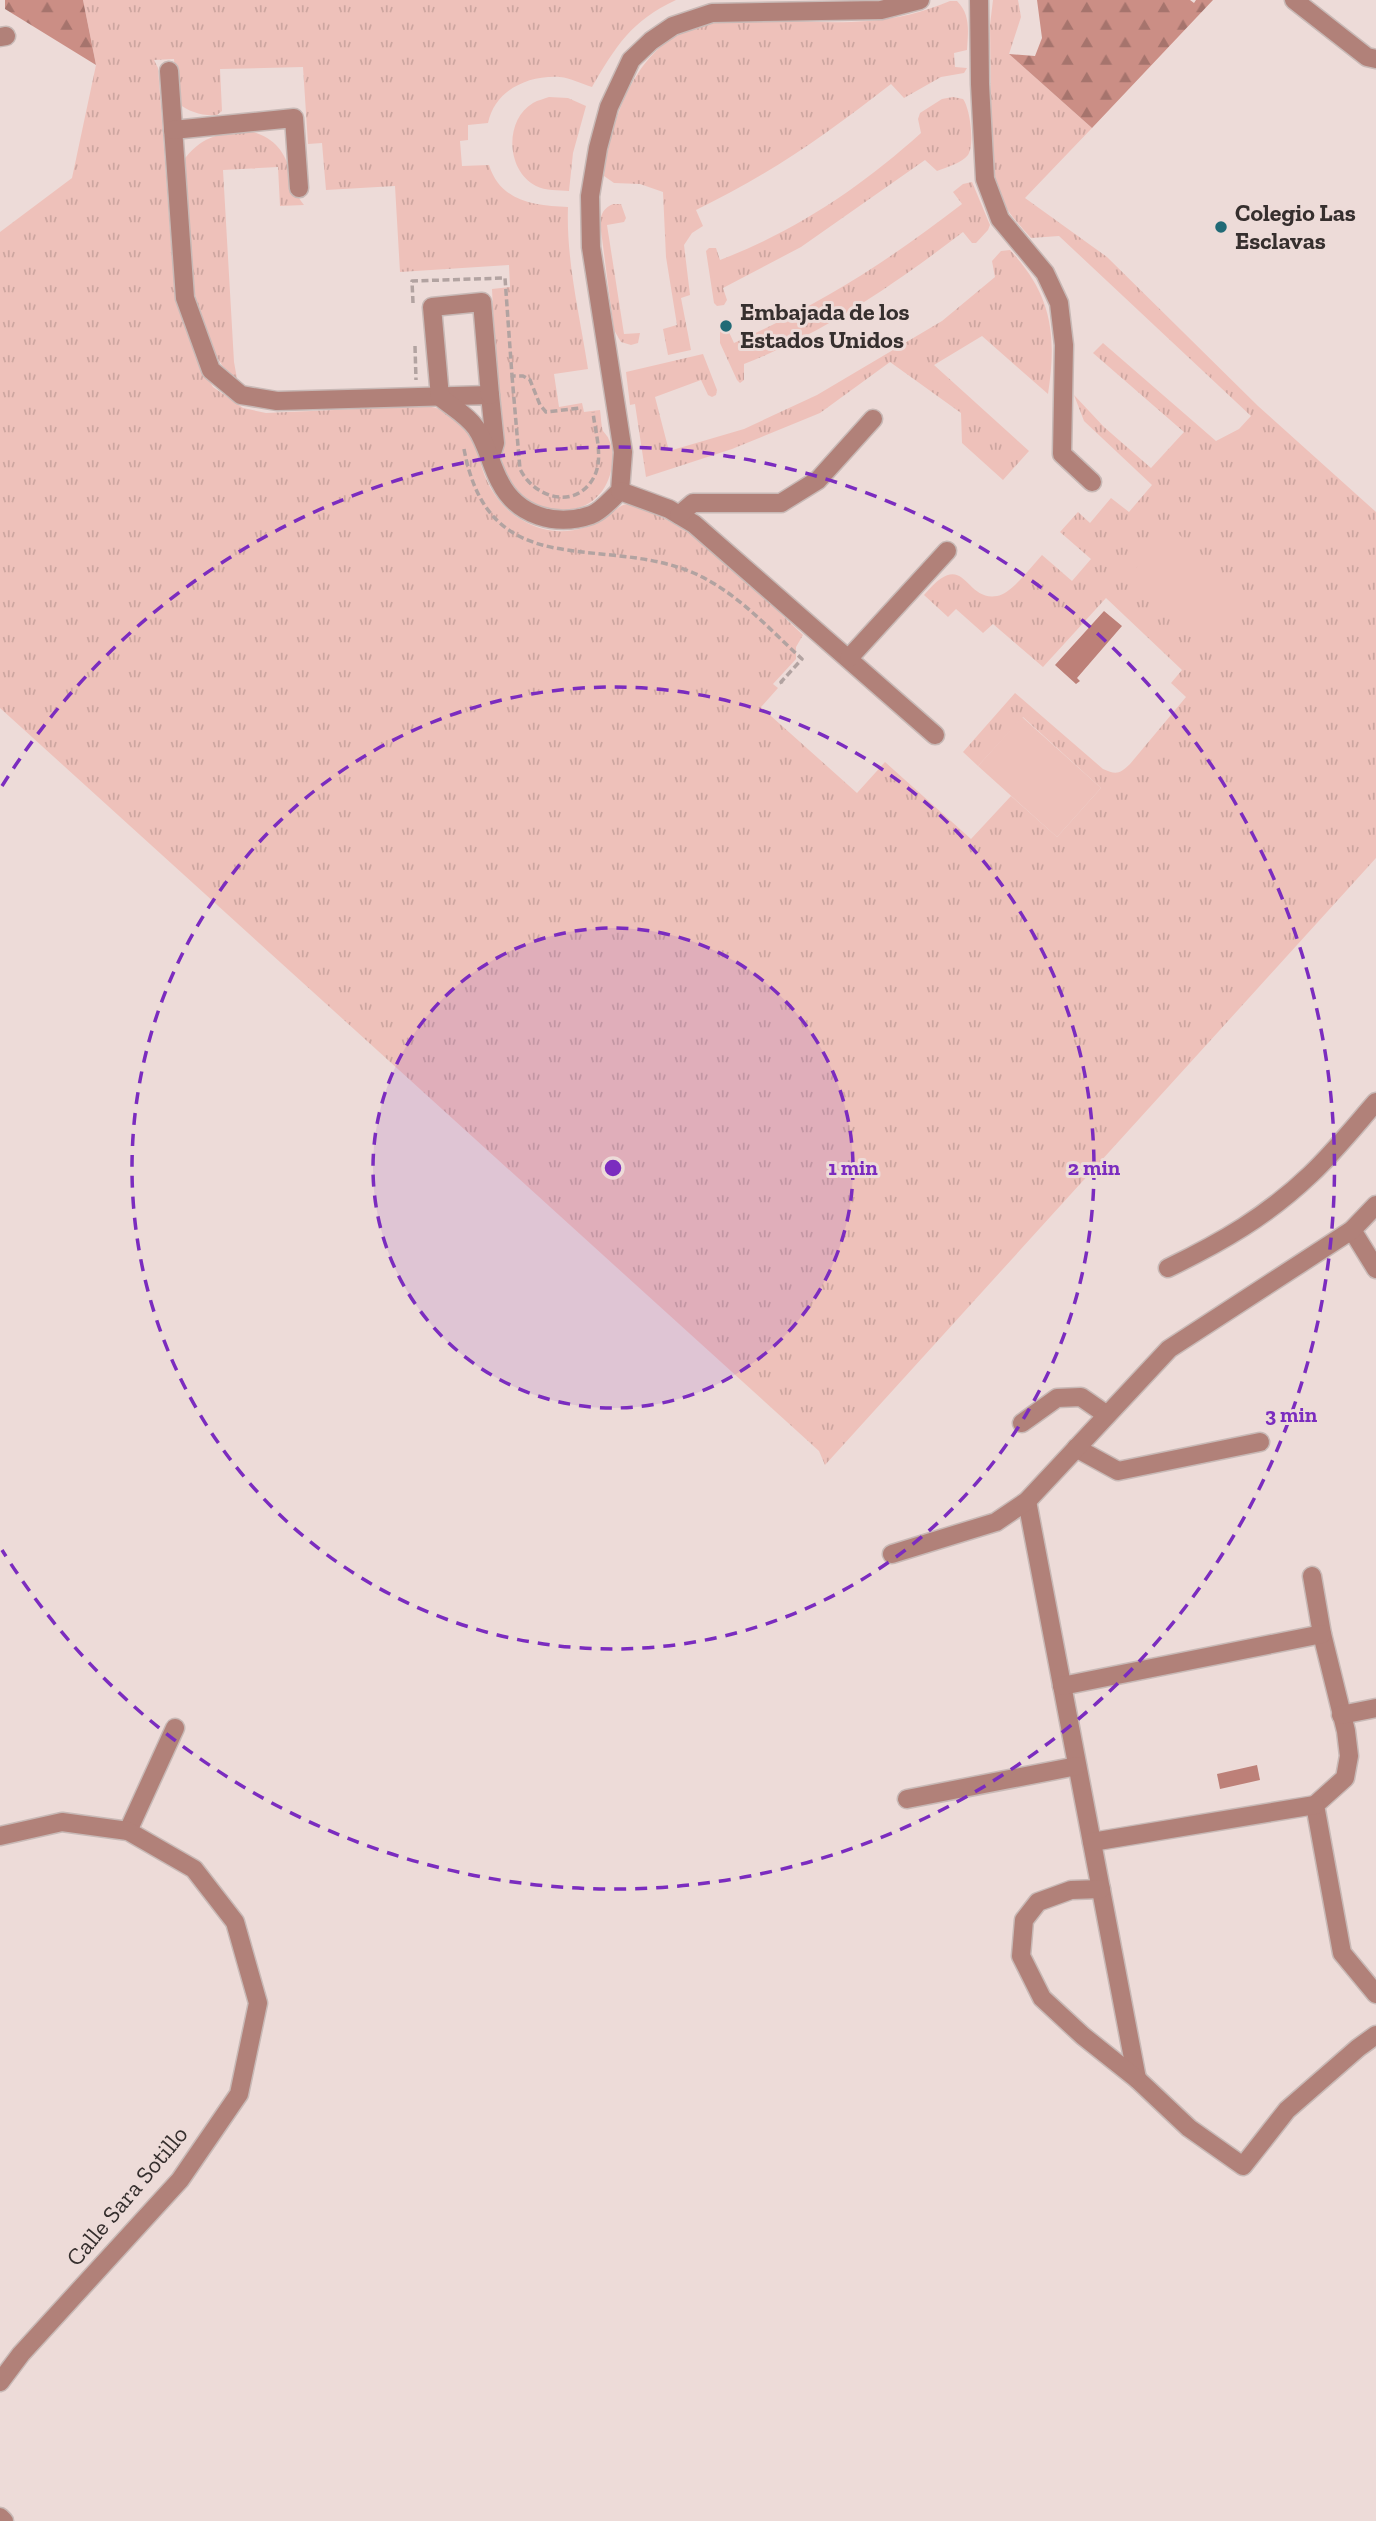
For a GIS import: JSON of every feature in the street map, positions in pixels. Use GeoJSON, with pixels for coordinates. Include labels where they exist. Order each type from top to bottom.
{"type":"FeatureCollection","features":[{"type":"Feature","properties":{"kind":"street"},"geometry":{"type":"LineString","coordinates":[[491,456],[495,443],[482,302],[432,307],[440,397],[468,417],[478,430],[500,482],[518,505],[535,516],[556,521],[593,514],[620,491],[623,452],[591,247],[590,196],[598,148],[609,107],[631,60],[651,41],[673,26],[712,13],[881,9],[920,0]]}},
{"type":"Feature","properties":{"kind":"street"},"geometry":{"type":"LineString","coordinates":[[979,0],[985,179],[1000,219],[1045,273],[1059,303],[1064,345],[1062,454],[1093,482]]}},
{"type":"Feature","properties":{"kind":"street"},"geometry":{"type":"LineString","coordinates":[[1294,0],[1373,55]]}},
{"type":"Feature","properties":{"kind":"street"},"geometry":{"type":"LineString","coordinates":[[169,71],[186,298],[211,370],[241,395],[277,401],[490,395]]}},
{"type":"Feature","properties":{"kind":"street"},"geometry":{"type":"LineString","coordinates":[[173,130],[294,118],[299,188]]}},
{"type":"Feature","properties":{"kind":"street"},"geometry":{"type":"LineString","coordinates":[[679,514],[694,503],[781,503],[818,480],[873,419]]}},
{"type":"Feature","properties":{"kind":"street"},"geometry":{"type":"LineString","coordinates":[[620,491],[679,514],[694,524],[726,549],[934,735]]}},
{"type":"Feature","properties":{"kind":"street"},"geometry":{"type":"LineString","coordinates":[[849,658],[947,551]]}},
{"type":"Feature","properties":{"kind":"street"},"geometry":{"type":"LineString","coordinates":[[1168,1268],[1220,1243],[1273,1207],[1312,1173],[1376,1102]]}},
{"type":"Feature","properties":{"kind":"street"},"geometry":{"type":"LineString","coordinates":[[892,1554],[996,1522],[1027,1501],[1169,1349],[1352,1230],[1376,1205]]}},
{"type":"Feature","properties":{"kind":"street"},"geometry":{"type":"LineString","coordinates":[[1352,1230],[1376,1269]]}},
{"type":"Feature","properties":{"kind":"street"},"geometry":{"type":"LineString","coordinates":[[1022,1423],[1057,1398],[1081,1396],[1107,1415]]}},
{"type":"Feature","properties":{"kind":"street"},"geometry":{"type":"LineString","coordinates":[[1076,1448],[1118,1471],[1259,1442]]}},
{"type":"Feature","properties":{"kind":"street"},"geometry":{"type":"LineString","coordinates":[[1027,1501],[1137,2079]]}},
{"type":"Feature","properties":{"kind":"street"},"geometry":{"type":"LineString","coordinates":[[1092,1842],[1315,1805],[1345,1778],[1349,1756],[1312,1576]]}},
{"type":"Feature","properties":{"kind":"street"},"geometry":{"type":"LineString","coordinates":[[1062,1686],[1322,1634]]}},
{"type":"Feature","properties":{"kind":"street"},"geometry":{"type":"LineString","coordinates":[[1340,1715],[1376,1708]]}},
{"type":"Feature","properties":{"kind":"street"},"geometry":{"type":"LineString","coordinates":[[128,1831],[175,1728]]}},
{"type":"Feature","properties":{"kind":"street"},"geometry":{"type":"LineString","coordinates":[[906,1799],[1077,1766]]}},
{"type":"Feature","properties":{"kind":"street"},"geometry":{"type":"LineString","coordinates":[[1315,1805],[1342,1953],[1376,1994]]}},
{"type":"Feature","properties":{"kind":"street","name":"Calle Sara Sotillo"},"geometry":{"type":"LineString","coordinates":[[0,1836],[62,1822],[128,1831],[194,1869],[236,1922],[258,2003],[239,2094],[180,2180],[21,2354],[0,2382]]}},
{"type":"Feature","properties":{"kind":"street"},"geometry":{"type":"LineString","coordinates":[[1101,1889],[1071,1890],[1038,1902],[1024,1920],[1021,1956],[1042,1998],[1083,2036],[1137,2079],[1189,2128],[1243,2166],[1287,2109],[1376,2035]]}},
{"type":"Feature","properties":{"kind":"street"},"geometry":{"type":"LineString","coordinates":[[0,2517],[4,2521]]}},
{"type":"Feature","properties":{"kind":"path"},"geometry":{"type":"LineString","coordinates":[[413,307],[412,281],[505,278],[520,469],[526,482],[545,495],[566,496],[577,492],[587,486],[594,476],[599,460],[593,412]]}},
{"type":"Feature","properties":{"kind":"path"},"geometry":{"type":"LineString","coordinates":[[415,346],[417,398]]}},
{"type":"Feature","properties":{"kind":"path"},"geometry":{"type":"LineString","coordinates":[[512,376],[523,376],[530,380],[545,412],[580,408]]}},
{"type":"Feature","properties":{"kind":"path"},"geometry":{"type":"LineString","coordinates":[[461,438],[473,485],[488,511],[501,524],[534,544],[571,552],[644,558],[691,572],[721,588],[802,659],[782,684]]}},
{"type":"Feature","properties":{"kind":"green space"},"geometry":{"type":"Polygon","coordinates":[[[5,0],[83,0],[96,65],[5,9],[5,0]]]}},
{"type":"Feature","properties":{"kind":"green space"},"geometry":{"type":"Polygon","coordinates":[[[83,0],[676,0],[647,17],[626,36],[592,87],[560,77],[525,82],[505,93],[492,111],[488,123],[468,125],[468,140],[460,141],[462,166],[489,165],[501,187],[510,194],[531,203],[568,207],[571,268],[588,369],[554,374],[559,407],[582,403],[584,412],[600,410],[602,429],[611,444],[613,460],[605,487],[595,499],[569,510],[555,510],[526,498],[511,483],[500,452],[492,289],[510,287],[509,265],[400,272],[395,186],[326,190],[322,143],[308,144],[303,67],[220,69],[222,111],[211,115],[196,113],[177,103],[174,59],[154,60],[158,68],[172,258],[177,294],[188,335],[200,365],[213,387],[243,408],[266,413],[426,406],[456,416],[468,426],[477,443],[483,470],[495,495],[514,515],[533,525],[555,531],[577,530],[598,522],[627,504],[638,506],[672,522],[712,550],[803,635],[796,647],[796,659],[773,684],[778,688],[761,707],[857,793],[885,762],[971,839],[1011,796],[1057,837],[1101,788],[1023,717],[978,766],[963,752],[1015,693],[1103,769],[1118,772],[1130,764],[1186,697],[1171,683],[1182,670],[1106,598],[1043,667],[993,624],[983,633],[956,609],[948,617],[924,595],[948,575],[957,575],[986,596],[1003,594],[1015,585],[1042,555],[1072,581],[1091,559],[1060,532],[1078,512],[1090,523],[1111,498],[1129,512],[1152,485],[1084,421],[1074,395],[1104,427],[1151,468],[1184,432],[1093,353],[1103,343],[1216,441],[1239,429],[1251,416],[1059,236],[1031,238],[1004,203],[996,185],[992,160],[990,25],[993,0],[1018,0],[1021,17],[1009,54],[1092,128],[1025,198],[1107,257],[1258,406],[1376,512],[1376,858],[825,1465],[819,1451],[0,708],[0,232],[72,178],[96,65],[83,0]]]}},
{"type":"Feature","properties":{"kind":"green space"},"geometry":{"type":"Polygon","coordinates":[[[1037,0],[1190,0],[1194,3],[1196,0],[1213,0],[1092,128],[1009,54],[1035,56],[1042,38],[1037,0]]]}},
{"type":"Feature","properties":{"kind":"green space"},"geometry":{"type":"Polygon","coordinates":[[[957,1],[967,18],[967,50],[954,53],[955,67],[967,68],[964,73],[941,77],[904,98],[891,84],[797,153],[696,210],[703,226],[692,233],[684,245],[690,295],[681,298],[691,350],[668,355],[663,329],[677,325],[666,257],[663,192],[640,184],[614,183],[604,176],[608,150],[624,99],[653,54],[673,37],[696,26],[724,21],[868,21],[910,14],[957,1]]]}},
{"type":"Feature","properties":{"kind":"green space"},"geometry":{"type":"Polygon","coordinates":[[[549,97],[568,98],[586,106],[573,153],[569,191],[548,190],[536,186],[526,179],[514,158],[512,145],[517,121],[533,103],[549,97]]]}},
{"type":"Feature","properties":{"kind":"green space"},"geometry":{"type":"Polygon","coordinates":[[[942,99],[963,99],[970,118],[971,143],[965,158],[937,171],[925,160],[801,247],[723,288],[727,300],[724,305],[717,306],[714,303],[706,251],[709,248],[716,248],[720,260],[775,236],[826,206],[875,172],[921,133],[918,119],[920,113],[942,99]]]}},
{"type":"Feature","properties":{"kind":"green space"},"geometry":{"type":"Polygon","coordinates":[[[246,130],[270,140],[281,150],[297,194],[304,205],[280,206],[278,167],[223,170],[234,362],[238,384],[221,363],[208,338],[199,310],[188,249],[182,162],[196,147],[210,138],[246,130]]]}},
{"type":"Feature","properties":{"kind":"green space"},"geometry":{"type":"Polygon","coordinates":[[[972,182],[990,225],[976,243],[972,243],[963,232],[858,306],[802,338],[744,364],[744,380],[740,383],[737,380],[720,343],[720,330],[724,327],[728,330],[734,343],[825,297],[907,245],[962,204],[953,192],[963,184],[972,182]]]}},
{"type":"Feature","properties":{"kind":"green space"},"geometry":{"type":"Polygon","coordinates":[[[613,204],[621,204],[626,218],[624,222],[607,225],[624,334],[640,333],[638,343],[631,345],[621,342],[614,330],[600,223],[604,211],[613,204]]]}},
{"type":"Feature","properties":{"kind":"green space"},"geometry":{"type":"Polygon","coordinates":[[[1010,250],[1035,283],[1048,317],[1052,353],[1048,394],[982,336],[934,365],[1029,451],[1003,480],[962,443],[961,413],[890,362],[820,413],[732,449],[646,477],[635,404],[630,405],[626,372],[703,354],[717,390],[716,395],[708,395],[701,380],[655,397],[669,451],[744,429],[817,395],[942,321],[995,277],[992,261],[1001,251],[1010,250]]]}},
{"type":"Feature","properties":{"kind":"green space"},"geometry":{"type":"Polygon","coordinates":[[[1172,528],[1253,601],[1215,643],[1134,570],[1172,528]]]}},
{"type":"Feature","properties":{"kind":"green space"},"geometry":{"type":"Polygon","coordinates":[[[1022,717],[1101,788],[1057,837],[978,766],[1022,717]]]}},
{"type":"Feature","properties":{"kind":"shaded area"},"geometry":{"type":"Polygon","coordinates":[[[1104,611],[1122,626],[1077,678],[1080,681],[1076,684],[1055,665],[1104,611]]]}},
{"type":"Feature","properties":{"kind":"shaded area"},"geometry":{"type":"Polygon","coordinates":[[[1257,1765],[1260,1780],[1220,1789],[1217,1774],[1257,1765]]]}},
{"type":"Feature","properties":{"kind":"place","name":"Colegio Las Esclavas"},"geometry":{"type":"Point","coordinates":[1221,227]}},
{"type":"Feature","properties":{"kind":"place","name":"Embajada de los Estados Unidos"},"geometry":{"type":"Point","coordinates":[726,326]}}]}
